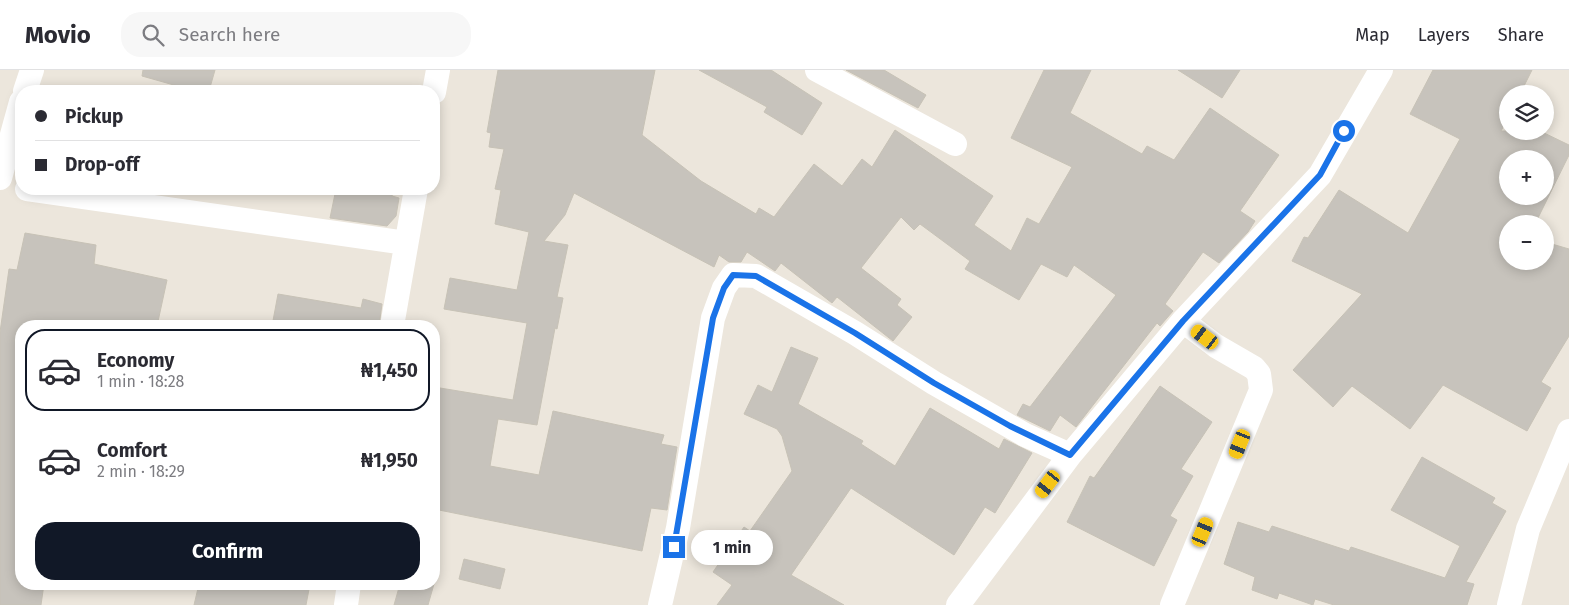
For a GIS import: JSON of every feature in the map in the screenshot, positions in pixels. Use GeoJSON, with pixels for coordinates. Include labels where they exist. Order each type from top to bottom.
{"type":"FeatureCollection","features":[{"type":"Feature","properties":{"kind":"street"},"geometry":{"type":"LineString","coordinates":[[27,85],[32,70]]}},
{"type":"Feature","properties":{"kind":"street"},"geometry":{"type":"LineString","coordinates":[[435,85],[438,70]]}},
{"type":"Feature","properties":{"kind":"street"},"geometry":{"type":"LineString","coordinates":[[817,70],[955,144]]}},
{"type":"Feature","properties":{"kind":"street"},"geometry":{"type":"LineString","coordinates":[[958,605],[1070,455],[1183,321],[1320,175],[1381,70]]}},
{"type":"Feature","properties":{"kind":"street"},"geometry":{"type":"LineString","coordinates":[[0,178],[15,124]]}},
{"type":"Feature","properties":{"kind":"street"},"geometry":{"type":"LineString","coordinates":[[0,185],[15,187]]}},
{"type":"Feature","properties":{"kind":"street"},"geometry":{"type":"LineString","coordinates":[[69,195],[406,243]]}},
{"type":"Feature","properties":{"kind":"street"},"geometry":{"type":"LineString","coordinates":[[393,320],[415,195]]}},
{"type":"Feature","properties":{"kind":"street"},"geometry":{"type":"LineString","coordinates":[[660,605],[678,528],[713,318],[724,288],[733,275],[756,276],[855,333],[934,383],[1008,426],[1070,455]]}},
{"type":"Feature","properties":{"kind":"street"},"geometry":{"type":"LineString","coordinates":[[1172,605],[1261,390],[1259,374],[1254,368],[1216,346],[1183,321]]}},
{"type":"Feature","properties":{"kind":"street"},"geometry":{"type":"LineString","coordinates":[[1508,605],[1528,529],[1569,431]]}},
{"type":"Feature","properties":{"kind":"street"},"geometry":{"type":"LineString","coordinates":[[346,605],[348,590]]}},
{"type":"Feature","properties":{"kind":"building"},"geometry":{"type":"Polygon","coordinates":[[[143,70],[215,70],[211,85],[174,85],[142,76],[143,70]]]}},
{"type":"Feature","properties":{"kind":"building"},"geometry":{"type":"Polygon","coordinates":[[[498,70],[655,70],[642,135],[701,181],[756,214],[759,208],[774,217],[814,164],[842,186],[862,159],[872,167],[895,130],[993,196],[974,225],[1011,251],[1027,218],[1039,224],[1072,167],[1011,138],[1044,70],[1091,70],[1070,113],[1142,154],[1147,146],[1174,160],[1210,108],[1279,155],[1240,211],[1255,221],[1248,232],[1219,263],[1203,252],[1165,304],[1173,311],[1160,326],[1157,323],[1076,427],[1060,415],[1050,431],[1017,415],[1023,404],[1030,407],[1116,295],[1074,265],[1067,277],[1041,264],[1019,300],[965,269],[970,261],[920,224],[914,230],[901,217],[861,268],[901,299],[897,305],[912,317],[893,341],[837,297],[832,303],[781,263],[775,271],[747,252],[741,262],[729,262],[719,255],[714,267],[574,193],[565,215],[544,241],[568,245],[557,297],[563,298],[557,329],[555,328],[537,425],[498,419],[490,466],[539,475],[553,411],[664,435],[661,444],[677,447],[667,510],[651,508],[642,551],[440,510],[440,388],[513,400],[527,323],[444,309],[450,278],[517,290],[529,232],[495,224],[501,190],[495,189],[504,149],[489,147],[491,133],[487,132],[498,70]]]}},
{"type":"Feature","properties":{"kind":"building"},"geometry":{"type":"Polygon","coordinates":[[[699,70],[771,70],[822,103],[802,135],[764,112],[767,107],[699,70]]]}},
{"type":"Feature","properties":{"kind":"building"},"geometry":{"type":"Polygon","coordinates":[[[846,70],[884,70],[926,95],[918,108],[846,70]]]}},
{"type":"Feature","properties":{"kind":"building"},"geometry":{"type":"Polygon","coordinates":[[[1178,70],[1240,70],[1222,98],[1178,70]]]}},
{"type":"Feature","properties":{"kind":"building"},"geometry":{"type":"Polygon","coordinates":[[[1433,70],[1532,70],[1524,85],[1499,85],[1499,140],[1554,140],[1554,138],[1569,145],[1569,155],[1554,185],[1554,150],[1499,150],[1499,205],[1544,205],[1539,215],[1499,215],[1499,270],[1554,270],[1554,245],[1569,249],[1569,336],[1541,382],[1551,388],[1527,431],[1443,385],[1410,429],[1352,386],[1333,407],[1293,370],[1362,294],[1292,261],[1304,237],[1308,238],[1339,190],[1408,233],[1460,139],[1410,114],[1433,70]]]}},
{"type":"Feature","properties":{"kind":"building"},"geometry":{"type":"Polygon","coordinates":[[[335,195],[392,195],[399,198],[396,216],[387,226],[330,218],[335,195]]]}},
{"type":"Feature","properties":{"kind":"building"},"geometry":{"type":"Polygon","coordinates":[[[25,233],[96,245],[94,264],[167,280],[158,320],[15,320],[15,590],[43,590],[41,605],[0,605],[0,332],[9,269],[17,270],[25,233]]]}},
{"type":"Feature","properties":{"kind":"building"},"geometry":{"type":"Polygon","coordinates":[[[278,294],[361,308],[363,299],[382,304],[380,320],[273,320],[278,294]]]}},
{"type":"Feature","properties":{"kind":"building"},"geometry":{"type":"Polygon","coordinates":[[[791,347],[818,358],[798,404],[863,441],[861,444],[895,466],[930,408],[999,449],[1004,439],[1032,453],[995,513],[985,507],[954,555],[851,488],[791,575],[844,605],[717,605],[732,585],[713,572],[744,527],[750,531],[792,471],[782,436],[777,429],[744,414],[758,385],[772,392],[791,347]]]}},
{"type":"Feature","properties":{"kind":"building"},"geometry":{"type":"Polygon","coordinates":[[[1160,386],[1212,422],[1181,469],[1193,476],[1170,516],[1177,520],[1154,566],[1067,522],[1090,476],[1094,478],[1160,386]]]}},
{"type":"Feature","properties":{"kind":"building"},"geometry":{"type":"Polygon","coordinates":[[[1422,457],[1495,498],[1492,503],[1506,511],[1466,582],[1474,584],[1467,605],[1334,605],[1315,599],[1313,605],[1279,593],[1277,599],[1252,590],[1255,577],[1224,564],[1238,522],[1269,532],[1272,526],[1349,551],[1351,547],[1445,578],[1460,546],[1391,510],[1422,457]]]}},
{"type":"Feature","properties":{"kind":"building"},"geometry":{"type":"Polygon","coordinates":[[[464,559],[505,569],[500,589],[459,579],[464,559]]]}},
{"type":"Feature","properties":{"kind":"building"},"geometry":{"type":"Polygon","coordinates":[[[198,590],[309,590],[306,605],[194,605],[198,590]]]}},
{"type":"Feature","properties":{"kind":"building"},"geometry":{"type":"Polygon","coordinates":[[[398,590],[432,590],[428,605],[394,605],[398,590]]]}},
{"type":"Feature","properties":{"kind":"route"},"geometry":{"type":"LineString","coordinates":[[674,547],[713,318],[724,288],[733,275],[756,276],[855,333],[934,383],[1025,435],[1070,455],[1183,321],[1320,175],[1344,131]]}}]}
